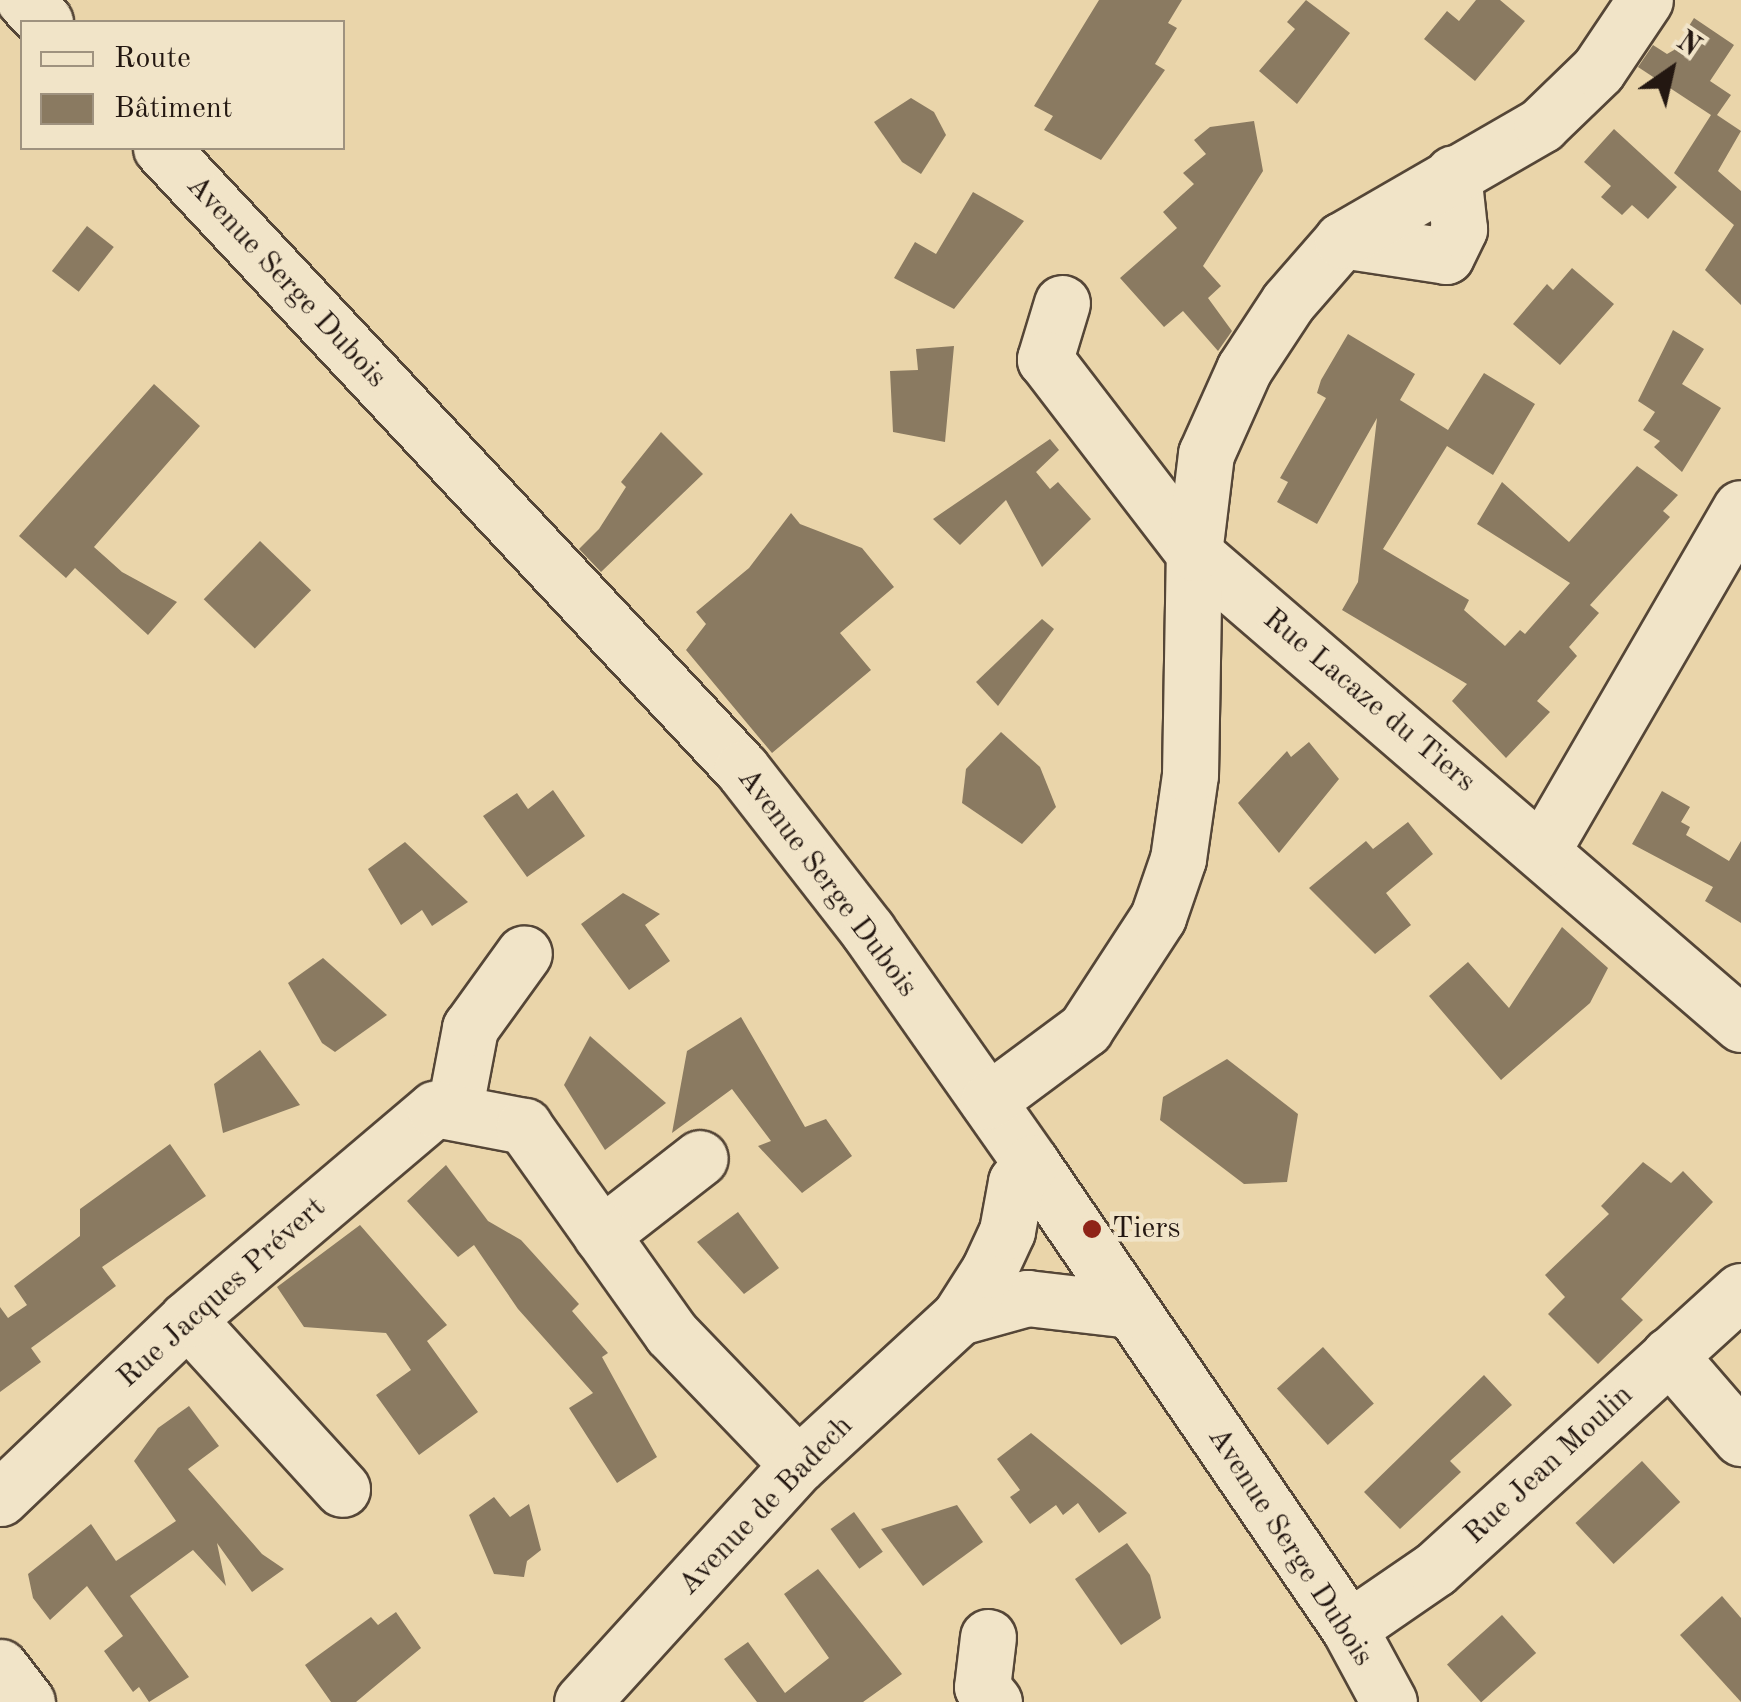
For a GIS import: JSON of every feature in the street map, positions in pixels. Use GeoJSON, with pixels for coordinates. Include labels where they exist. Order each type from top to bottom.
{"type":"FeatureCollection","features":[{"type":"Feature","properties":{"kind":"street"},"geometry":{"type":"LineString","coordinates":[[24,0],[43,20]]}},
{"type":"Feature","properties":{"kind":"street"},"geometry":{"type":"LineString","coordinates":[[988,1101],[1085,1029],[1158,916],[1178,859],[1190,775],[1194,553],[1206,454],[1244,369],[1288,302],[1342,240],[1453,172],[1541,125],[1598,70],[1645,0]]}},
{"type":"Feature","properties":{"kind":"street","name":"Avenue Serge Dubois"},"geometry":{"type":"LineString","coordinates":[[162,150],[742,769],[988,1101],[1350,1628],[1389,1702]]}},
{"type":"Feature","properties":{"kind":"street","name":"Rue Lacaze du Tiers"},"geometry":{"type":"LineString","coordinates":[[1062,303],[1046,359],[1194,553],[1543,849],[1741,1024]]}},
{"type":"Feature","properties":{"kind":"street"},"geometry":{"type":"LineString","coordinates":[[1543,849],[1741,508]]}},
{"type":"Feature","properties":{"kind":"street"},"geometry":{"type":"LineString","coordinates":[[524,953],[470,1028],[454,1112],[524,1126],[671,1334],[798,1466]]}},
{"type":"Feature","properties":{"kind":"street","name":"Rue Jacques Prévert"},"geometry":{"type":"LineString","coordinates":[[0,1498],[187,1318],[435,1109],[454,1112]]}},
{"type":"Feature","properties":{"kind":"street"},"geometry":{"type":"LineString","coordinates":[[602,1235],[700,1158]]}},
{"type":"Feature","properties":{"kind":"street"},"geometry":{"type":"LineString","coordinates":[[959,1317],[989,1270],[1007,1232],[1016,1182],[1030,1163]]}},
{"type":"Feature","properties":{"kind":"street","name":"Rue Jean Moulin"},"geometry":{"type":"LineString","coordinates":[[1350,1628],[1435,1569],[1741,1291]]}},
{"type":"Feature","properties":{"kind":"street"},"geometry":{"type":"LineString","coordinates":[[959,1317],[1026,1298],[1130,1310]]}},
{"type":"Feature","properties":{"kind":"street","name":"Avenue de Badech"},"geometry":{"type":"LineString","coordinates":[[582,1702],[798,1466],[959,1317]]}},
{"type":"Feature","properties":{"kind":"street"},"geometry":{"type":"LineString","coordinates":[[187,1318],[342,1489]]}},
{"type":"Feature","properties":{"kind":"street"},"geometry":{"type":"LineString","coordinates":[[1669,1355],[1741,1438]]}},
{"type":"Feature","properties":{"kind":"street"},"geometry":{"type":"LineString","coordinates":[[988,1637],[982,1687],[994,1702]]}},
{"type":"Feature","properties":{"kind":"street"},"geometry":{"type":"LineString","coordinates":[[0,1668],[26,1702]]}},
{"type":"Feature","properties":{"kind":"building"},"geometry":{"type":"Polygon","coordinates":[[[1099,0],[1182,0],[1168,23],[1177,28],[1155,64],[1165,70],[1101,160],[1044,130],[1053,116],[1034,106],[1099,0]]]}},
{"type":"Feature","properties":{"kind":"building"},"geometry":{"type":"Polygon","coordinates":[[[1306,0],[1350,33],[1297,104],[1259,71],[1295,29],[1287,22],[1306,0]]]}},
{"type":"Feature","properties":{"kind":"building"},"geometry":{"type":"Polygon","coordinates":[[[1476,0],[1500,0],[1525,21],[1475,81],[1424,39],[1447,11],[1459,21],[1476,0]]]}},
{"type":"Feature","properties":{"kind":"building"},"geometry":{"type":"Polygon","coordinates":[[[1694,18],[1734,45],[1710,81],[1731,95],[1717,115],[1741,131],[1718,171],[1741,191],[1741,305],[1705,270],[1734,225],[1674,173],[1711,115],[1638,67],[1653,45],[1667,54],[1674,50],[1694,18]]]}},
{"type":"Feature","properties":{"kind":"building"},"geometry":{"type":"Polygon","coordinates":[[[911,98],[934,112],[946,135],[921,174],[902,162],[874,122],[911,98]]]}},
{"type":"Feature","properties":{"kind":"building"},"geometry":{"type":"Polygon","coordinates":[[[1254,121],[1263,171],[1203,266],[1221,286],[1208,298],[1232,331],[1218,351],[1183,311],[1164,327],[1120,278],[1177,228],[1163,212],[1194,184],[1183,173],[1206,154],[1194,140],[1210,127],[1254,121]]]}},
{"type":"Feature","properties":{"kind":"building"},"geometry":{"type":"Polygon","coordinates":[[[1614,129],[1677,187],[1648,219],[1632,205],[1622,215],[1601,197],[1611,186],[1584,162],[1614,129]]]}},
{"type":"Feature","properties":{"kind":"building"},"geometry":{"type":"Polygon","coordinates":[[[973,192],[1024,221],[954,309],[894,278],[915,242],[936,254],[973,192]]]}},
{"type":"Feature","properties":{"kind":"building"},"geometry":{"type":"Polygon","coordinates":[[[87,226],[114,247],[79,292],[52,271],[87,226]]]}},
{"type":"Feature","properties":{"kind":"building"},"geometry":{"type":"Polygon","coordinates":[[[1572,268],[1614,304],[1560,365],[1513,324],[1547,284],[1553,290],[1572,268]]]}},
{"type":"Feature","properties":{"kind":"building"},"geometry":{"type":"Polygon","coordinates":[[[1673,330],[1704,349],[1682,384],[1721,408],[1682,472],[1654,447],[1660,441],[1643,430],[1655,412],[1638,401],[1673,330]]]}},
{"type":"Feature","properties":{"kind":"building"},"geometry":{"type":"Polygon","coordinates":[[[1348,334],[1415,374],[1400,400],[1448,430],[1484,373],[1535,404],[1493,475],[1447,446],[1383,549],[1469,600],[1464,610],[1505,646],[1520,630],[1525,634],[1570,583],[1477,524],[1502,482],[1569,542],[1637,466],[1678,495],[1663,511],[1670,517],[1590,605],[1599,613],[1569,647],[1577,656],[1537,701],[1550,712],[1506,758],[1452,701],[1467,684],[1342,610],[1358,582],[1377,418],[1317,524],[1277,502],[1288,482],[1280,478],[1326,398],[1317,393],[1321,380],[1348,334]]]}},
{"type":"Feature","properties":{"kind":"building"},"geometry":{"type":"Polygon","coordinates":[[[954,346],[945,442],[893,432],[890,371],[918,370],[916,349],[954,346]]]}},
{"type":"Feature","properties":{"kind":"building"},"geometry":{"type":"Polygon","coordinates":[[[154,384],[200,426],[94,547],[122,572],[177,602],[148,635],[75,568],[66,578],[19,536],[154,384]]]}},
{"type":"Feature","properties":{"kind":"building"},"geometry":{"type":"Polygon","coordinates":[[[661,432],[703,474],[601,572],[579,549],[599,529],[626,487],[621,482],[661,432]]]}},
{"type":"Feature","properties":{"kind":"building"},"geometry":{"type":"Polygon","coordinates":[[[1050,439],[1059,450],[1036,472],[1050,489],[1058,482],[1091,519],[1042,567],[1006,500],[960,545],[933,519],[1050,439]]]}},
{"type":"Feature","properties":{"kind":"building"},"geometry":{"type":"Polygon","coordinates":[[[791,513],[800,524],[862,548],[894,587],[840,633],[871,670],[772,753],[686,650],[706,624],[696,612],[749,568],[791,513]]]}},
{"type":"Feature","properties":{"kind":"building"},"geometry":{"type":"Polygon","coordinates":[[[260,541],[311,590],[255,649],[204,599],[260,541]]]}},
{"type":"Feature","properties":{"kind":"building"},"geometry":{"type":"Polygon","coordinates":[[[1042,619],[1054,629],[998,706],[976,682],[1042,619]]]}},
{"type":"Feature","properties":{"kind":"building"},"geometry":{"type":"Polygon","coordinates":[[[1001,732],[1040,767],[1056,807],[1022,844],[962,803],[966,769],[1001,732]]]}},
{"type":"Feature","properties":{"kind":"building"},"geometry":{"type":"Polygon","coordinates":[[[1309,742],[1339,779],[1279,853],[1238,803],[1287,751],[1291,757],[1309,742]]]}},
{"type":"Feature","properties":{"kind":"building"},"geometry":{"type":"Polygon","coordinates":[[[553,790],[585,836],[527,877],[483,816],[517,793],[528,809],[553,790]]]}},
{"type":"Feature","properties":{"kind":"building"},"geometry":{"type":"Polygon","coordinates":[[[1662,791],[1690,807],[1681,822],[1690,827],[1686,835],[1729,861],[1741,841],[1741,923],[1705,901],[1713,887],[1632,844],[1662,791]]]}},
{"type":"Feature","properties":{"kind":"building"},"geometry":{"type":"Polygon","coordinates":[[[1408,822],[1433,854],[1386,893],[1411,925],[1375,954],[1309,888],[1366,841],[1373,849],[1408,822]]]}},
{"type":"Feature","properties":{"kind":"building"},"geometry":{"type":"Polygon","coordinates":[[[405,842],[468,902],[432,926],[422,910],[401,925],[368,869],[405,842]]]}},
{"type":"Feature","properties":{"kind":"building"},"geometry":{"type":"Polygon","coordinates":[[[623,893],[660,914],[645,925],[670,961],[629,990],[581,924],[623,893]]]}},
{"type":"Feature","properties":{"kind":"building"},"geometry":{"type":"Polygon","coordinates":[[[1562,927],[1608,968],[1590,1003],[1501,1080],[1429,996],[1468,962],[1509,1008],[1562,927]]]}},
{"type":"Feature","properties":{"kind":"building"},"geometry":{"type":"Polygon","coordinates":[[[323,958],[387,1015],[335,1052],[322,1043],[288,983],[323,958]]]}},
{"type":"Feature","properties":{"kind":"building"},"geometry":{"type":"Polygon","coordinates":[[[741,1017],[805,1127],[826,1119],[852,1156],[802,1193],[758,1146],[771,1141],[732,1089],[672,1133],[687,1051],[741,1017]]]}},
{"type":"Feature","properties":{"kind":"building"},"geometry":{"type":"Polygon","coordinates":[[[590,1036],[666,1103],[605,1150],[564,1085],[590,1036]]]}},
{"type":"Feature","properties":{"kind":"building"},"geometry":{"type":"Polygon","coordinates":[[[260,1050],[300,1105],[223,1133],[214,1084],[260,1050]]]}},
{"type":"Feature","properties":{"kind":"building"},"geometry":{"type":"Polygon","coordinates":[[[1227,1059],[1298,1114],[1287,1182],[1244,1184],[1160,1120],[1163,1097],[1227,1059]]]}},
{"type":"Feature","properties":{"kind":"building"},"geometry":{"type":"Polygon","coordinates":[[[170,1144],[206,1196],[102,1267],[116,1286],[31,1348],[41,1362],[0,1392],[0,1307],[8,1318],[27,1305],[14,1286],[80,1236],[80,1209],[170,1144]]]}},
{"type":"Feature","properties":{"kind":"building"},"geometry":{"type":"Polygon","coordinates":[[[1643,1162],[1671,1183],[1683,1171],[1713,1202],[1621,1299],[1643,1320],[1598,1364],[1548,1314],[1565,1297],[1545,1275],[1609,1214],[1601,1206],[1643,1162]]]}},
{"type":"Feature","properties":{"kind":"building"},"geometry":{"type":"Polygon","coordinates":[[[446,1165],[488,1221],[521,1240],[579,1304],[572,1311],[608,1353],[602,1357],[657,1457],[617,1483],[569,1408],[593,1393],[518,1309],[474,1245],[458,1257],[407,1201],[446,1165]]]}},
{"type":"Feature","properties":{"kind":"building"},"geometry":{"type":"Polygon","coordinates":[[[738,1212],[779,1268],[744,1294],[697,1242],[738,1212]]]}},
{"type":"Feature","properties":{"kind":"building"},"geometry":{"type":"Polygon","coordinates":[[[360,1225],[447,1325],[427,1341],[478,1412],[419,1455],[376,1395],[411,1370],[386,1333],[304,1327],[277,1287],[360,1225]]]}},
{"type":"Feature","properties":{"kind":"building"},"geometry":{"type":"Polygon","coordinates":[[[1323,1347],[1374,1403],[1328,1445],[1277,1388],[1323,1347]]]}},
{"type":"Feature","properties":{"kind":"building"},"geometry":{"type":"Polygon","coordinates":[[[1484,1375],[1512,1405],[1450,1461],[1461,1472],[1400,1529],[1364,1492],[1484,1375]]]}},
{"type":"Feature","properties":{"kind":"building"},"geometry":{"type":"Polygon","coordinates":[[[189,1406],[219,1446],[188,1469],[262,1554],[284,1569],[252,1592],[217,1543],[226,1586],[193,1550],[130,1596],[189,1677],[149,1702],[139,1687],[133,1692],[104,1651],[123,1636],[87,1586],[50,1620],[33,1598],[28,1574],[91,1524],[116,1561],[176,1521],[134,1461],[158,1428],[189,1406]]]}},
{"type":"Feature","properties":{"kind":"building"},"geometry":{"type":"Polygon","coordinates":[[[1031,1433],[1127,1513],[1099,1533],[1078,1503],[1063,1515],[1056,1505],[1030,1524],[1010,1497],[1020,1490],[997,1459],[1031,1433]]]}},
{"type":"Feature","properties":{"kind":"building"},"geometry":{"type":"Polygon","coordinates":[[[1642,1461],[1680,1502],[1614,1564],[1575,1523],[1642,1461]]]}},
{"type":"Feature","properties":{"kind":"building"},"geometry":{"type":"Polygon","coordinates":[[[494,1497],[510,1517],[529,1504],[541,1550],[527,1561],[524,1577],[494,1574],[469,1515],[494,1497]]]}},
{"type":"Feature","properties":{"kind":"building"},"geometry":{"type":"Polygon","coordinates":[[[957,1505],[983,1542],[923,1586],[881,1529],[957,1505]]]}},
{"type":"Feature","properties":{"kind":"building"},"geometry":{"type":"Polygon","coordinates":[[[854,1512],[883,1552],[859,1569],[831,1529],[854,1512]]]}},
{"type":"Feature","properties":{"kind":"building"},"geometry":{"type":"Polygon","coordinates":[[[1127,1543],[1150,1575],[1161,1618],[1121,1645],[1075,1579],[1127,1543]]]}},
{"type":"Feature","properties":{"kind":"building"},"geometry":{"type":"Polygon","coordinates":[[[818,1569],[902,1674],[863,1702],[757,1702],[724,1659],[748,1642],[785,1693],[829,1658],[784,1594],[818,1569]]]}},
{"type":"Feature","properties":{"kind":"building"},"geometry":{"type":"Polygon","coordinates":[[[1722,1596],[1741,1618],[1741,1702],[1680,1635],[1722,1596]]]}},
{"type":"Feature","properties":{"kind":"building"},"geometry":{"type":"Polygon","coordinates":[[[396,1612],[421,1648],[356,1702],[331,1702],[305,1665],[371,1617],[378,1625],[396,1612]]]}},
{"type":"Feature","properties":{"kind":"building"},"geometry":{"type":"Polygon","coordinates":[[[1502,1615],[1536,1653],[1482,1702],[1447,1665],[1502,1615]]]}},
{"type":"Feature","properties":{"kind":"place","name":"Tiers"},"geometry":{"type":"Point","coordinates":[1092,1229]}}]}
